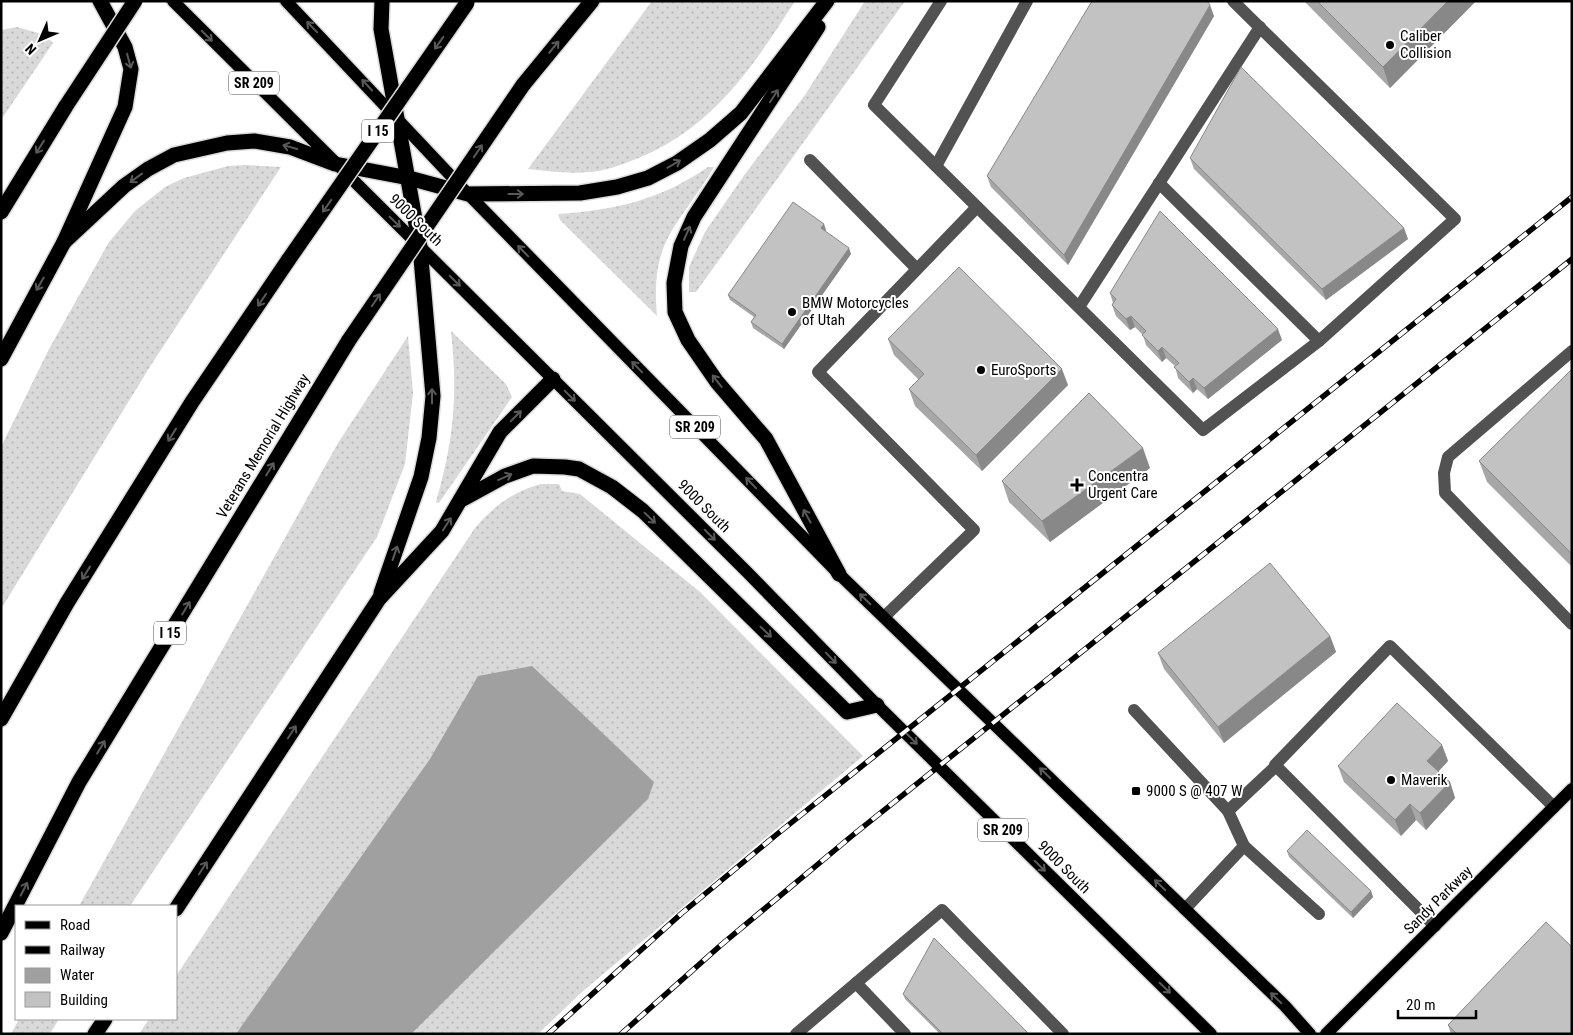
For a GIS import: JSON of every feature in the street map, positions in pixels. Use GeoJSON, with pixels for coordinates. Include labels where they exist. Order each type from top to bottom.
{"type":"FeatureCollection","features":[{"type":"Feature","properties":{"kind":"highway"},"geometry":{"type":"LineString","coordinates":[[1,359],[64,242],[105,148],[117,129],[130,88],[131,69],[125,47],[100,1]]}},
{"type":"Feature","properties":{"kind":"highway"},"geometry":{"type":"LineString","coordinates":[[1,212],[66,106],[134,1]]}},
{"type":"Feature","properties":{"kind":"highway"},"geometry":{"type":"LineString","coordinates":[[379,599],[420,478],[429,438],[433,396],[420,246],[381,29],[382,1]]}},
{"type":"Feature","properties":{"kind":"highway","name":"Veterans Memorial Highway"},"geometry":{"type":"LineString","coordinates":[[16,905],[80,782],[348,340],[523,85],[592,1]]}},
{"type":"Feature","properties":{"kind":"highway"},"geometry":{"type":"LineString","coordinates":[[64,242],[124,186],[148,169],[174,155],[227,144],[254,141],[290,146],[335,164],[409,178],[468,194],[580,193],[617,188],[648,178],[677,163],[710,140],[741,113],[827,1]]}},
{"type":"Feature","properties":{"kind":"highway"},"geometry":{"type":"LineString","coordinates":[[835,1],[694,217],[681,246],[674,283],[675,312],[688,340],[717,382],[766,439],[839,574]]}},
{"type":"Feature","properties":{"kind":"highway","name":"I 15"},"geometry":{"type":"LineString","coordinates":[[1,719],[67,603],[192,402],[468,2]]}},
{"type":"Feature","properties":{"kind":"highway"},"geometry":{"type":"LineString","coordinates":[[178,906],[379,599],[442,531],[462,500],[500,432],[553,378]]}},
{"type":"Feature","properties":{"kind":"highway"},"geometry":{"type":"LineString","coordinates":[[462,500],[505,476],[533,466],[579,469],[612,487],[643,511],[847,712],[877,705]]}},
{"type":"Feature","properties":{"kind":"highway","name":"Veterans Memorial Highway"},"geometry":{"type":"LineString","coordinates":[[1,933],[15,906]]}},
{"type":"Feature","properties":{"kind":"highway"},"geometry":{"type":"LineString","coordinates":[[95,1034],[103,1020]]}},
{"type":"Feature","properties":{"kind":"main road","name":"9000 South"},"geometry":{"type":"LineString","coordinates":[[173,1],[335,164],[553,378],[877,705],[1211,1034]]}},
{"type":"Feature","properties":{"kind":"main road","name":"SR 209"},"geometry":{"type":"LineString","coordinates":[[286,1],[468,194],[839,574],[1285,1006],[1310,1034]]}},
{"type":"Feature","properties":{"kind":"main road","name":"Sandy Parkway"},"geometry":{"type":"LineString","coordinates":[[1326,1034],[1572,789]]}},
{"type":"Feature","properties":{"kind":"lane"},"geometry":{"type":"LineString","coordinates":[[941,1],[874,105],[1203,430],[1319,340],[1454,219],[1233,1]]}},
{"type":"Feature","properties":{"kind":"lane"},"geometry":{"type":"LineString","coordinates":[[936,166],[1027,1]]}},
{"type":"Feature","properties":{"kind":"lane"},"geometry":{"type":"LineString","coordinates":[[1079,307],[1260,27]]}},
{"type":"Feature","properties":{"kind":"lane"},"geometry":{"type":"LineString","coordinates":[[810,160],[917,269]]}},
{"type":"Feature","properties":{"kind":"lane"},"geometry":{"type":"LineString","coordinates":[[1159,183],[1319,340]]}},
{"type":"Feature","properties":{"kind":"lane"},"geometry":{"type":"LineString","coordinates":[[884,617],[974,530],[818,372],[977,207]]}},
{"type":"Feature","properties":{"kind":"lane"},"geometry":{"type":"LineString","coordinates":[[1572,351],[1448,456],[1444,473],[1445,493],[1572,624]]}},
{"type":"Feature","properties":{"kind":"lane"},"geometry":{"type":"LineString","coordinates":[[1228,810],[1276,766],[1390,646],[1554,807]]}},
{"type":"Feature","properties":{"kind":"lane"},"geometry":{"type":"LineString","coordinates":[[1134,710],[1228,810],[1244,846],[1319,914]]}},
{"type":"Feature","properties":{"kind":"lane"},"geometry":{"type":"LineString","coordinates":[[1276,766],[1434,926]]}},
{"type":"Feature","properties":{"kind":"lane"},"geometry":{"type":"LineString","coordinates":[[1185,909],[1244,846]]}},
{"type":"Feature","properties":{"kind":"lane"},"geometry":{"type":"LineString","coordinates":[[796,1034],[942,910],[1063,1034]]}},
{"type":"Feature","properties":{"kind":"lane"},"geometry":{"type":"LineString","coordinates":[[856,983],[905,1034]]}},
{"type":"Feature","properties":{"kind":"shaded area"},"geometry":{"type":"Polygon","coordinates":[[[652,1],[795,1],[763,50],[728,94],[687,131],[663,146],[630,161],[601,170],[573,173],[528,169],[652,1]]]}},
{"type":"Feature","properties":{"kind":"shaded area"},"geometry":{"type":"Polygon","coordinates":[[[865,1],[905,1],[696,292],[689,292],[689,267],[705,232],[745,174],[805,95],[865,1]]]}},
{"type":"Feature","properties":{"kind":"shaded area"},"geometry":{"type":"Polygon","coordinates":[[[17,27],[45,35],[53,43],[1,120],[1,30],[17,27]]]}},
{"type":"Feature","properties":{"kind":"shaded area"},"geometry":{"type":"Polygon","coordinates":[[[228,166],[281,167],[151,365],[1,609],[1,447],[49,349],[109,242],[135,211],[165,187],[184,178],[228,166]]]}},
{"type":"Feature","properties":{"kind":"shaded area"},"geometry":{"type":"Polygon","coordinates":[[[708,167],[714,167],[678,220],[662,251],[656,290],[657,316],[560,220],[558,214],[599,210],[637,201],[672,188],[708,167]]]}},
{"type":"Feature","properties":{"kind":"shaded area"},"geometry":{"type":"Polygon","coordinates":[[[451,331],[506,384],[512,397],[439,503],[436,502],[447,458],[453,417],[454,376],[451,331]]]}},
{"type":"Feature","properties":{"kind":"shaded area"},"geometry":{"type":"Polygon","coordinates":[[[408,336],[413,393],[405,464],[377,537],[131,905],[80,905],[338,443],[408,336]]]}},
{"type":"Feature","properties":{"kind":"shaded area"},"geometry":{"type":"Polygon","coordinates":[[[541,484],[559,484],[562,491],[580,494],[700,592],[863,756],[583,991],[538,1034],[139,1034],[148,1020],[178,1020],[178,973],[475,528],[504,501],[541,484]]]}},
{"type":"Feature","properties":{"kind":"shaded area"},"geometry":{"type":"Polygon","coordinates":[[[18,1020],[58,1020],[50,1034],[11,1034],[18,1020]]]}},
{"type":"Feature","properties":{"kind":"water"},"geometry":{"type":"Polygon","coordinates":[[[532,666],[654,782],[648,799],[411,1034],[236,1034],[430,759],[478,676],[532,666]]]}},
{"type":"Feature","properties":{"kind":"building"},"geometry":{"type":"Polygon","coordinates":[[[1092,1],[1207,1],[1210,5],[1064,255],[987,176],[1092,1]]]}},
{"type":"Feature","properties":{"kind":"building"},"geometry":{"type":"Polygon","coordinates":[[[1317,1],[1448,1],[1383,67],[1317,1]]]}},
{"type":"Feature","properties":{"kind":"building"},"geometry":{"type":"Polygon","coordinates":[[[1241,67],[1404,228],[1322,289],[1190,158],[1241,67]]]}},
{"type":"Feature","properties":{"kind":"building"},"geometry":{"type":"Polygon","coordinates":[[[793,202],[824,224],[821,228],[849,248],[782,344],[751,322],[756,315],[728,295],[793,202]]]}},
{"type":"Feature","properties":{"kind":"building"},"geometry":{"type":"Polygon","coordinates":[[[1160,211],[1278,329],[1204,388],[1193,378],[1189,382],[1174,367],[1179,363],[1162,347],[1158,351],[1142,335],[1146,331],[1131,316],[1126,319],[1112,305],[1116,299],[1110,293],[1160,211]]]}},
{"type":"Feature","properties":{"kind":"building","name":"EuroSports"},"geometry":{"type":"Polygon","coordinates":[[[959,267],[1062,369],[976,455],[909,389],[924,374],[888,339],[959,267]]]}},
{"type":"Feature","properties":{"kind":"building"},"geometry":{"type":"Polygon","coordinates":[[[1572,369],[1572,554],[1479,461],[1572,369]]]}},
{"type":"Feature","properties":{"kind":"building","name":"Concentra Urgent Care"},"geometry":{"type":"Polygon","coordinates":[[[1089,393],[1143,448],[1042,521],[1002,481],[1089,393]]]}},
{"type":"Feature","properties":{"kind":"building"},"geometry":{"type":"Polygon","coordinates":[[[1270,563],[1330,636],[1218,727],[1158,653],[1270,563]]]}},
{"type":"Feature","properties":{"kind":"building","name":"Maverik"},"geometry":{"type":"Polygon","coordinates":[[[1397,703],[1442,745],[1427,761],[1450,782],[1420,813],[1410,804],[1395,820],[1338,766],[1397,703]]]}},
{"type":"Feature","properties":{"kind":"building"},"geometry":{"type":"Polygon","coordinates":[[[1307,830],[1371,891],[1351,912],[1287,851],[1307,830]]]}},
{"type":"Feature","properties":{"kind":"building"},"geometry":{"type":"Polygon","coordinates":[[[1546,922],[1572,947],[1572,1034],[1457,1034],[1448,1025],[1546,922]]]}},
{"type":"Feature","properties":{"kind":"building"},"geometry":{"type":"Polygon","coordinates":[[[934,938],[1029,1034],[943,1034],[903,994],[934,938]]]}},
{"type":"Feature","properties":{"kind":"railway"},"geometry":{"type":"LineString","coordinates":[[548,1034],[682,913],[776,835],[1572,197]]}},
{"type":"Feature","properties":{"kind":"railway"},"geometry":{"type":"LineString","coordinates":[[621,1034],[721,945],[853,835],[1572,259]]}},
{"type":"Feature","properties":{"kind":"place","name":"Caliber Collision"},"geometry":{"type":"Point","coordinates":[1390,45]}},
{"type":"Feature","properties":{"kind":"place","name":"BMW Motorcycles of Utah"},"geometry":{"type":"Point","coordinates":[792,312]}},
{"type":"Feature","properties":{"kind":"place","name":"EuroSports"},"geometry":{"type":"Point","coordinates":[981,370]}},
{"type":"Feature","properties":{"kind":"place","name":"Concentra Urgent Care"},"geometry":{"type":"Point","coordinates":[1077,485]}},
{"type":"Feature","properties":{"kind":"place","name":"Maverik"},"geometry":{"type":"Point","coordinates":[1391,780]}},
{"type":"Feature","properties":{"kind":"place","name":"9000 S @ 407 W"},"geometry":{"type":"Point","coordinates":[1136,791]}}]}
